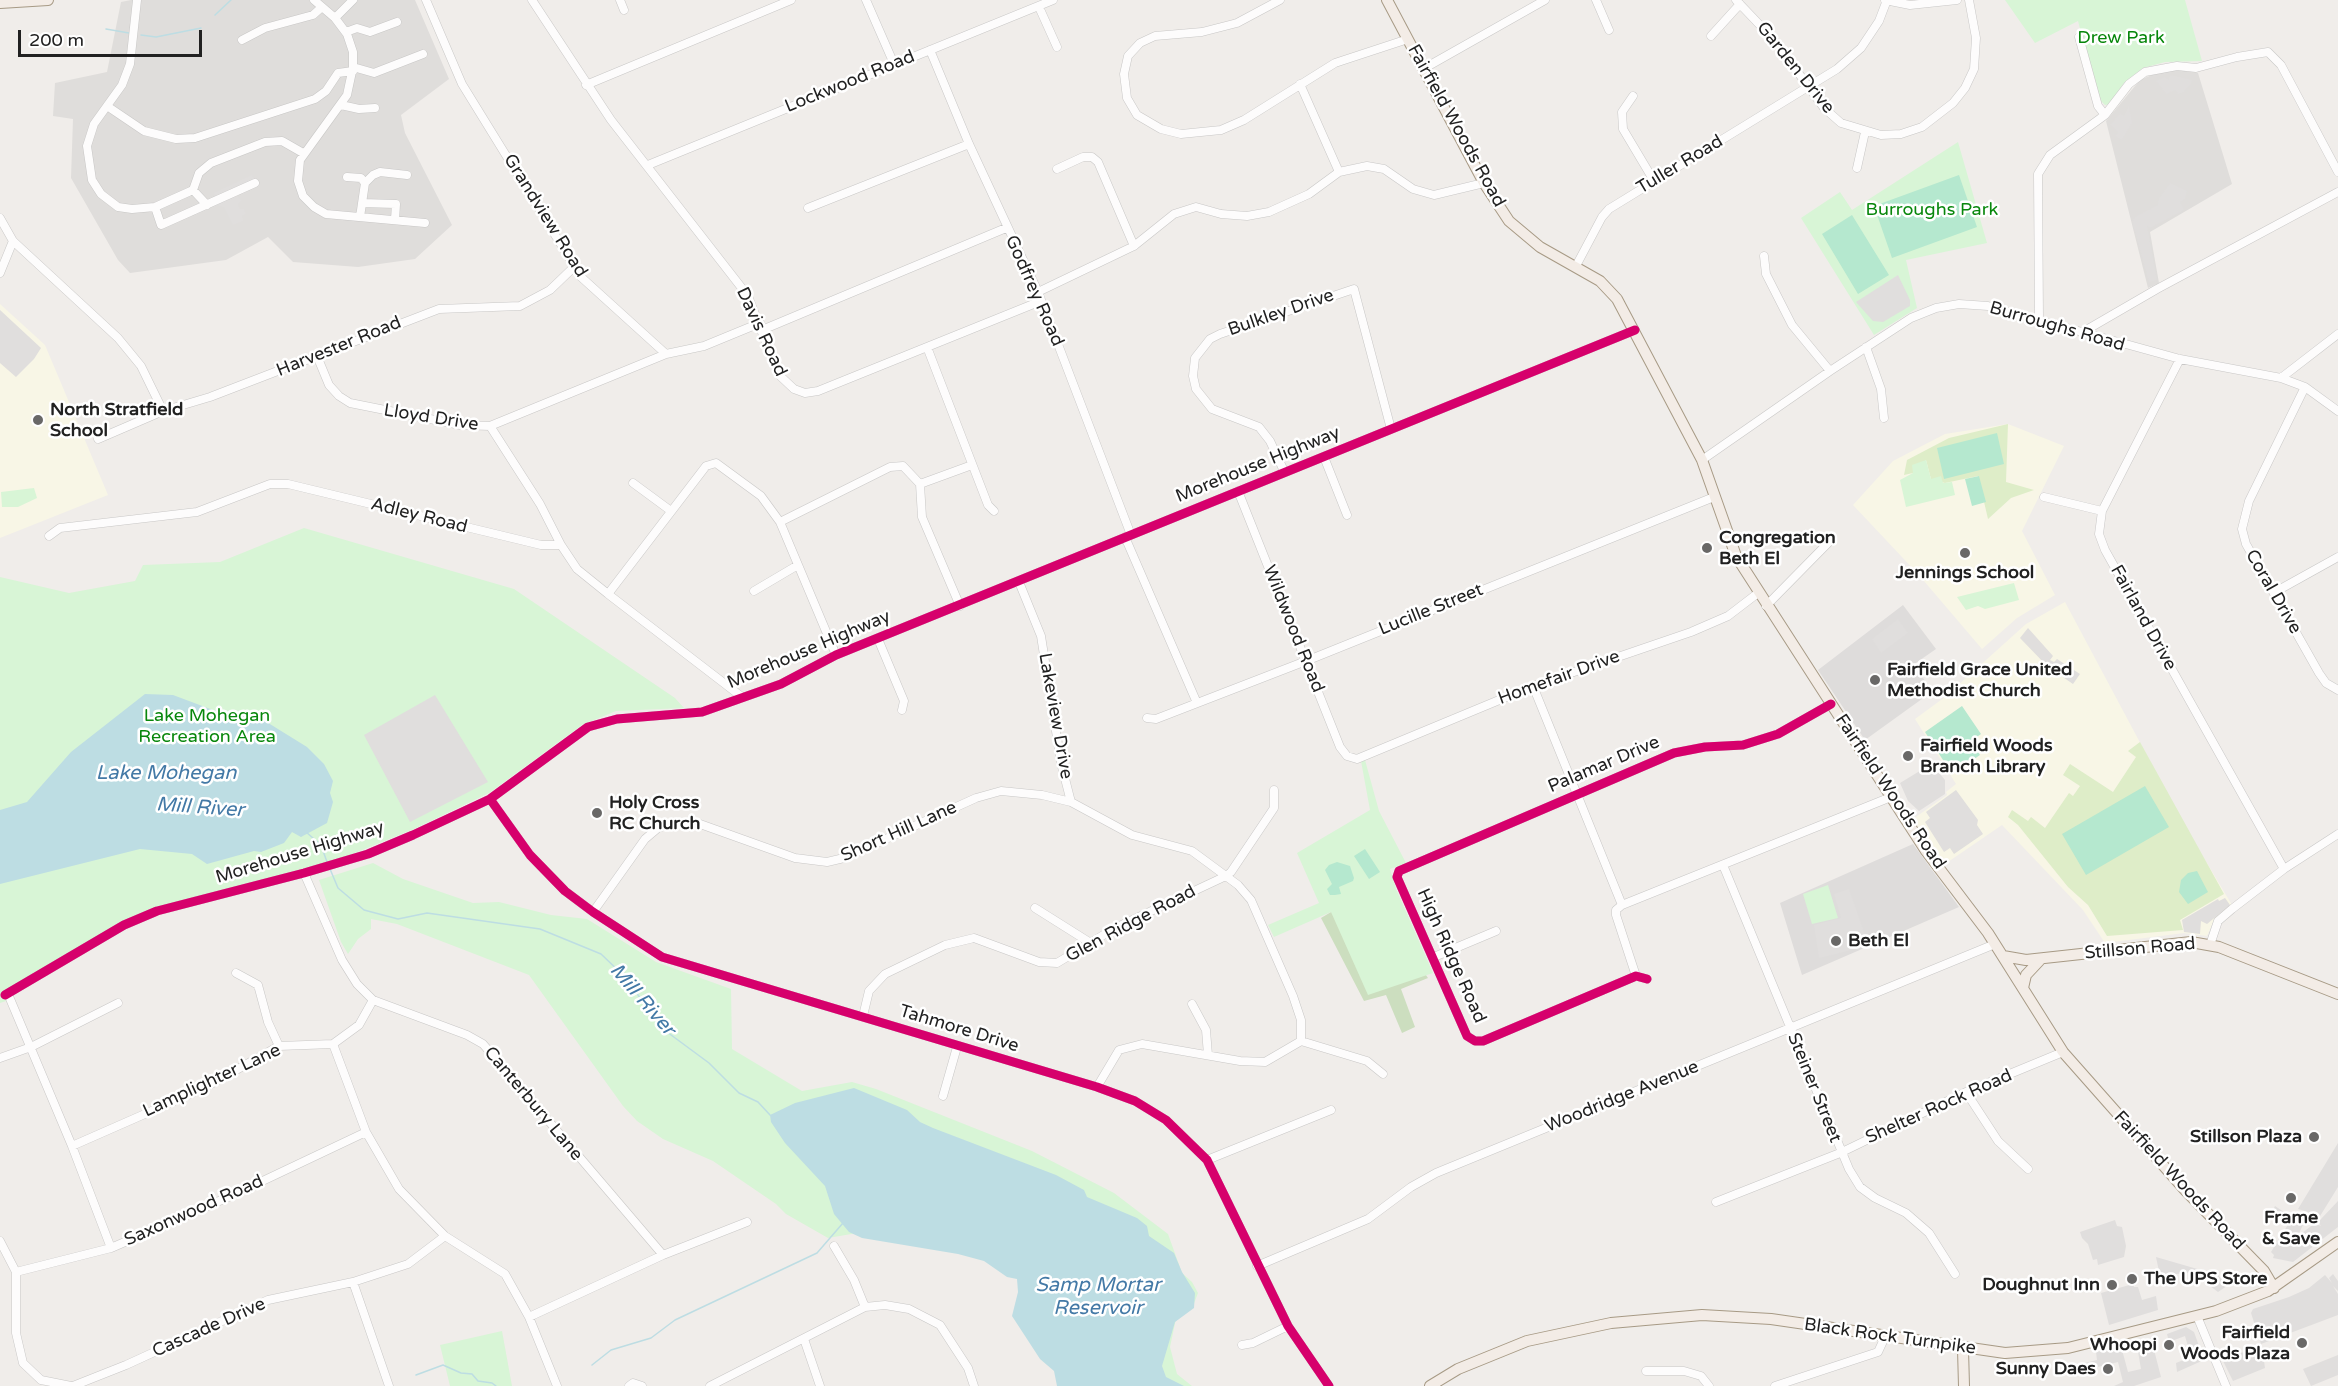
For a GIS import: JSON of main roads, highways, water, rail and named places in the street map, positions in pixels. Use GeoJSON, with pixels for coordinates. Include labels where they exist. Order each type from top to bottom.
{"type":"FeatureCollection","features":[{"type":"Feature","properties":{"kind":"main road"},"geometry":{"type":"LineString","coordinates":[[0,3],[48,0]]}},
{"type":"Feature","properties":{"kind":"main road","name":"Fairfield Woods Road"},"geometry":{"type":"LineString","coordinates":[[1387,0],[1484,183],[1509,221],[1540,247],[1600,281],[1617,299],[1702,460],[1713,497],[1736,556],[1766,606],[1926,851],[1995,944],[2063,1052],[2185,1190],[2264,1271],[2274,1288]]}},
{"type":"Feature","properties":{"kind":"main road","name":"Stillson Road"},"geometry":{"type":"LineString","coordinates":[[2003,956],[2026,960],[2174,943],[2210,945],[2338,994]]}},
{"type":"Feature","properties":{"kind":"main road"},"geometry":{"type":"LineString","coordinates":[[2023,988],[2026,975],[2041,959]]}},
{"type":"Feature","properties":{"kind":"main road","name":"Black Rock Turnpike"},"geometry":{"type":"LineString","coordinates":[[1430,1386],[1458,1369],[1527,1341],[1611,1323],[1702,1315],[1771,1319],[1963,1349],[2005,1353],[2057,1350],[2087,1345],[2197,1316],[2274,1288],[2338,1242]]}},
{"type":"Feature","properties":{"kind":"main road"},"geometry":{"type":"LineString","coordinates":[[1963,1349],[1967,1384]]}},
{"type":"Feature","properties":{"kind":"water","name":"Lake Mohegan"},"geometry":{"type":"Polygon","coordinates":[[[145,694],[173,695],[213,710],[265,721],[307,747],[324,764],[333,781],[330,793],[333,802],[327,823],[301,837],[292,832],[284,843],[261,852],[254,851],[207,864],[192,854],[140,849],[0,884],[0,810],[27,802],[71,752],[145,694]]]}},
{"type":"Feature","properties":{"kind":"water","name":"Samp Mortar Reservoir"},"geometry":{"type":"Polygon","coordinates":[[[854,1088],[907,1110],[920,1122],[933,1128],[1056,1175],[1084,1190],[1087,1197],[1137,1218],[1147,1226],[1149,1236],[1174,1253],[1195,1293],[1194,1308],[1175,1322],[1162,1366],[1166,1377],[1184,1386],[1057,1386],[1054,1371],[1040,1359],[1012,1316],[1018,1292],[1017,1279],[1007,1277],[984,1261],[958,1254],[862,1238],[849,1232],[834,1214],[825,1186],[785,1143],[771,1122],[770,1115],[795,1103],[854,1088]]]}},
{"type":"Feature","properties":{"kind":"waterway"},"geometry":{"type":"LineString","coordinates":[[215,15],[231,0]]}},
{"type":"Feature","properties":{"kind":"waterway"},"geometry":{"type":"LineString","coordinates":[[141,35],[156,37],[201,28]]}},
{"type":"Feature","properties":{"kind":"waterway"},"geometry":{"type":"LineString","coordinates":[[106,29],[129,33]]}},
{"type":"Feature","properties":{"kind":"waterway","name":"Mill River"},"geometry":{"type":"LineString","coordinates":[[306,832],[321,845],[327,862]]}},
{"type":"Feature","properties":{"kind":"waterway","name":"Mill River"},"geometry":{"type":"LineString","coordinates":[[330,869],[338,888],[364,910],[398,919],[427,913],[540,929],[601,954],[624,976],[663,1029],[709,1063],[739,1093],[758,1102],[770,1115]]}},
{"type":"Feature","properties":{"kind":"waterway"},"geometry":{"type":"LineString","coordinates":[[592,1365],[611,1350],[651,1338],[675,1320],[817,1253],[843,1223]]}},
{"type":"Feature","properties":{"kind":"waterway"},"geometry":{"type":"LineString","coordinates":[[416,1375],[443,1365],[461,1373],[472,1374],[478,1381],[492,1383],[496,1386]]}},
{"type":"Feature","properties":{"kind":"place","name":"North Stratfield School"},"geometry":{"type":"Point","coordinates":[38,420]}},
{"type":"Feature","properties":{"kind":"place","name":"Congregation Beth El"},"geometry":{"type":"Point","coordinates":[1707,548]}},
{"type":"Feature","properties":{"kind":"place","name":"Jennings School"},"geometry":{"type":"Point","coordinates":[1965,553]}},
{"type":"Feature","properties":{"kind":"place","name":"Fairfield Grace United Methodist Church"},"geometry":{"type":"Point","coordinates":[1875,680]}},
{"type":"Feature","properties":{"kind":"place","name":"Fairfield Woods Branch Library"},"geometry":{"type":"Point","coordinates":[1908,756]}},
{"type":"Feature","properties":{"kind":"place","name":"Holy Cross RC Church"},"geometry":{"type":"Point","coordinates":[597,813]}},
{"type":"Feature","properties":{"kind":"place","name":"Beth El"},"geometry":{"type":"Point","coordinates":[1836,941]}},
{"type":"Feature","properties":{"kind":"place","name":"Stillson Plaza"},"geometry":{"type":"Point","coordinates":[2314,1137]}},
{"type":"Feature","properties":{"kind":"place","name":"Frame & Save"},"geometry":{"type":"Point","coordinates":[2291,1198]}},
{"type":"Feature","properties":{"kind":"place","name":"The UPS Store"},"geometry":{"type":"Point","coordinates":[2132,1279]}},
{"type":"Feature","properties":{"kind":"place","name":"Doughnut Inn"},"geometry":{"type":"Point","coordinates":[2112,1285]}},
{"type":"Feature","properties":{"kind":"place","name":"Fairfield Woods Plaza"},"geometry":{"type":"Point","coordinates":[2302,1343]}},
{"type":"Feature","properties":{"kind":"place","name":"Whoopi"},"geometry":{"type":"Point","coordinates":[2169,1345]}},
{"type":"Feature","properties":{"kind":"place","name":"Sunny Daes"},"geometry":{"type":"Point","coordinates":[2108,1369]}},
{"type":"Feature","properties":{"kind":"park label","name":"Drew Park"},"geometry":{"type":"Point","coordinates":[2121,38]}},
{"type":"Feature","properties":{"kind":"park label","name":"Burroughs Park"},"geometry":{"type":"Point","coordinates":[1932,210]}},
{"type":"Feature","properties":{"kind":"park label","name":"Lake Mohegan Recreation Area"},"geometry":{"type":"Point","coordinates":[207,726]}}]}
